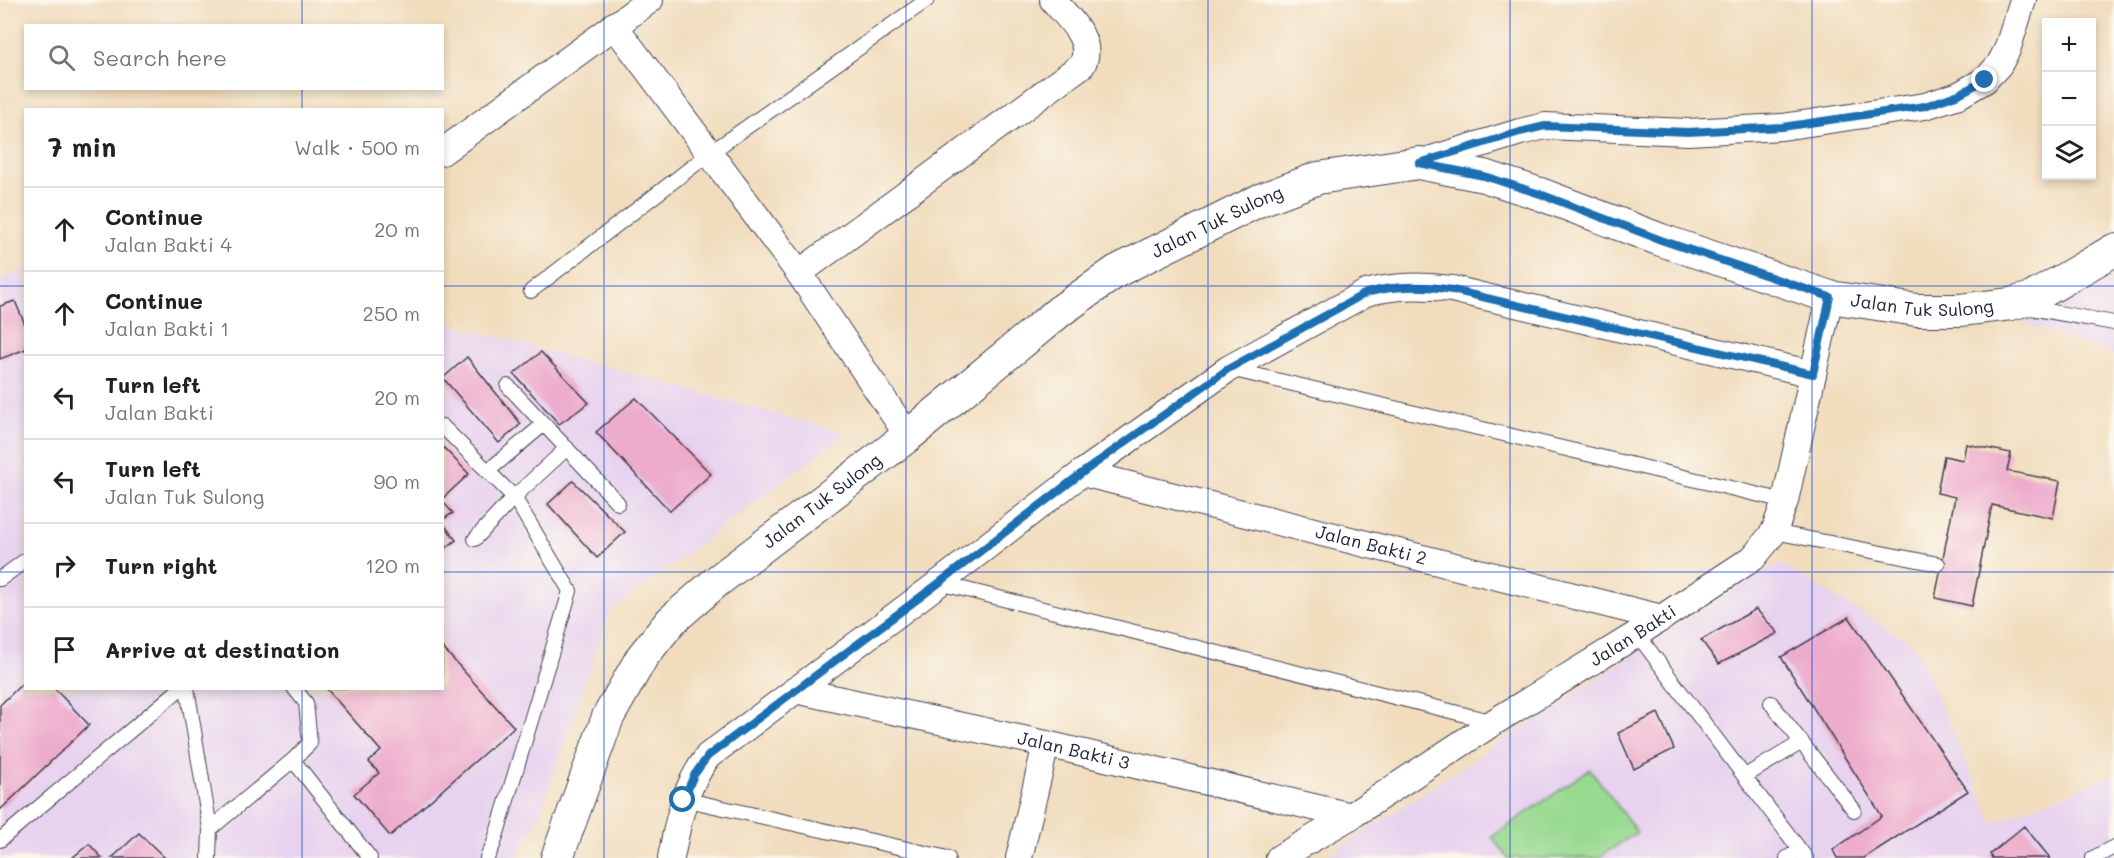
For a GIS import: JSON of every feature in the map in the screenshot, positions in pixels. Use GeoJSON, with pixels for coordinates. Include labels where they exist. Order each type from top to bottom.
{"type":"FeatureCollection","features":[{"type":"Feature","properties":{"kind":"street"},"geometry":{"type":"LineString","coordinates":[[444,151],[650,0]]}},
{"type":"Feature","properties":{"kind":"street"},"geometry":{"type":"LineString","coordinates":[[799,273],[1082,65],[1087,48],[1082,37],[1053,0]]}},
{"type":"Feature","properties":{"kind":"street"},"geometry":{"type":"LineString","coordinates":[[1419,163],[1545,126],[1712,131],[1782,127],[1925,106],[1959,94],[1985,80],[1999,66],[2007,50],[2024,0]]}},
{"type":"Feature","properties":{"kind":"street"},"geometry":{"type":"LineString","coordinates":[[614,25],[799,273],[908,436]]}},
{"type":"Feature","properties":{"kind":"street","name":"Jalan Tuk Sulong"},"geometry":{"type":"LineString","coordinates":[[557,858],[608,717],[642,657],[671,621],[716,582],[908,436],[1060,311],[1117,271],[1260,200],[1318,178],[1419,163],[1484,176],[1540,194],[1661,240],[1830,297],[1917,310],[1960,310],[2011,304],[2032,298],[2114,250]]}},
{"type":"Feature","properties":{"kind":"street"},"geometry":{"type":"LineString","coordinates":[[671,858],[683,800],[694,775],[708,756],[1082,473],[1228,369],[1366,293],[1389,287],[1424,286],[1452,290],[1813,374]]}},
{"type":"Feature","properties":{"kind":"street","name":"Jalan Bakti"},"geometry":{"type":"LineString","coordinates":[[1279,858],[1351,816],[1494,722],[1637,634],[1753,558],[1774,532],[1785,501],[1830,297]]}},
{"type":"Feature","properties":{"kind":"street","name":"Jalan Bakti 2"},"geometry":{"type":"LineString","coordinates":[[1082,473],[1662,618]]}},
{"type":"Feature","properties":{"kind":"street","name":"Jalan Bakti 3"},"geometry":{"type":"LineString","coordinates":[[795,690],[1046,744],[1351,816]]}},
{"type":"Feature","properties":{"kind":"street"},"geometry":{"type":"LineString","coordinates":[[1019,858],[1046,744]]}},
{"type":"Feature","properties":{"kind":"lane"},"geometry":{"type":"LineString","coordinates":[[531,291],[710,153],[927,0]]}},
{"type":"Feature","properties":{"kind":"lane"},"geometry":{"type":"LineString","coordinates":[[2011,304],[2114,323]]}},
{"type":"Feature","properties":{"kind":"lane"},"geometry":{"type":"LineString","coordinates":[[1228,369],[1785,501]]}},
{"type":"Feature","properties":{"kind":"lane"},"geometry":{"type":"LineString","coordinates":[[508,386],[618,503]]}},
{"type":"Feature","properties":{"kind":"lane"},"geometry":{"type":"LineString","coordinates":[[489,471],[544,424]]}},
{"type":"Feature","properties":{"kind":"lane"},"geometry":{"type":"LineString","coordinates":[[444,428],[514,497],[570,591],[494,843],[487,858]]}},
{"type":"Feature","properties":{"kind":"lane"},"geometry":{"type":"LineString","coordinates":[[475,539],[514,497],[567,448]]}},
{"type":"Feature","properties":{"kind":"lane"},"geometry":{"type":"LineString","coordinates":[[1774,532],[1938,564]]}},
{"type":"Feature","properties":{"kind":"lane"},"geometry":{"type":"LineString","coordinates":[[0,579],[24,561]]}},
{"type":"Feature","properties":{"kind":"lane"},"geometry":{"type":"LineString","coordinates":[[939,583],[1494,722]]}},
{"type":"Feature","properties":{"kind":"lane"},"geometry":{"type":"LineString","coordinates":[[1637,634],[1803,854],[1787,858]]}},
{"type":"Feature","properties":{"kind":"lane"},"geometry":{"type":"LineString","coordinates":[[0,840],[179,690]]}},
{"type":"Feature","properties":{"kind":"lane"},"geometry":{"type":"LineString","coordinates":[[187,690],[210,829],[209,858]]}},
{"type":"Feature","properties":{"kind":"lane"},"geometry":{"type":"LineString","coordinates":[[210,829],[293,760],[310,743],[306,703],[296,690]]}},
{"type":"Feature","properties":{"kind":"lane"},"geometry":{"type":"LineString","coordinates":[[1771,703],[1854,810]]}},
{"type":"Feature","properties":{"kind":"lane"},"geometry":{"type":"LineString","coordinates":[[1744,776],[1802,742]]}},
{"type":"Feature","properties":{"kind":"lane"},"geometry":{"type":"LineString","coordinates":[[293,760],[370,858]]}},
{"type":"Feature","properties":{"kind":"lane"},"geometry":{"type":"LineString","coordinates":[[683,800],[948,858]]}},
{"type":"Feature","properties":{"kind":"lane"},"geometry":{"type":"LineString","coordinates":[[2093,858],[2114,847]]}},
{"type":"Feature","properties":{"kind":"shaded area"},"geometry":{"type":"Polygon","coordinates":[[[24,268],[24,690],[444,690],[444,322],[846,433],[609,613],[539,817],[516,858],[0,858],[0,279],[24,268]]]}},
{"type":"Feature","properties":{"kind":"shaded area"},"geometry":{"type":"Polygon","coordinates":[[[2114,278],[2114,355],[2023,323],[2114,278]]]}},
{"type":"Feature","properties":{"kind":"shaded area"},"geometry":{"type":"Polygon","coordinates":[[[1780,564],[1914,644],[1993,823],[2114,774],[2114,858],[1324,858],[1741,584],[1780,564]]]}},
{"type":"Feature","properties":{"kind":"green space"},"geometry":{"type":"Polygon","coordinates":[[[1590,769],[1637,832],[1598,858],[1508,858],[1492,837],[1590,769]]]}},
{"type":"Feature","properties":{"kind":"building"},"geometry":{"type":"Polygon","coordinates":[[[15,301],[24,322],[24,350],[0,359],[0,306],[15,301]]]}},
{"type":"Feature","properties":{"kind":"building"},"geometry":{"type":"Polygon","coordinates":[[[541,352],[589,403],[559,424],[514,374],[541,352]]]}},
{"type":"Feature","properties":{"kind":"building"},"geometry":{"type":"Polygon","coordinates":[[[467,357],[521,424],[499,443],[444,377],[467,357]]]}},
{"type":"Feature","properties":{"kind":"building"},"geometry":{"type":"Polygon","coordinates":[[[636,398],[711,474],[670,511],[596,432],[636,398]]]}},
{"type":"Feature","properties":{"kind":"building"},"geometry":{"type":"Polygon","coordinates":[[[1966,444],[2011,453],[2007,471],[2060,481],[2053,518],[1992,505],[1972,606],[1935,598],[1955,497],[1937,493],[1944,456],[1963,460],[1966,444]]]}},
{"type":"Feature","properties":{"kind":"building"},"geometry":{"type":"Polygon","coordinates":[[[444,448],[469,474],[444,497],[444,448]]]}},
{"type":"Feature","properties":{"kind":"building"},"geometry":{"type":"Polygon","coordinates":[[[573,481],[625,532],[597,558],[548,504],[573,481]]]}},
{"type":"Feature","properties":{"kind":"building"},"geometry":{"type":"Polygon","coordinates":[[[444,503],[453,513],[444,519],[444,503]]]}},
{"type":"Feature","properties":{"kind":"building"},"geometry":{"type":"Polygon","coordinates":[[[444,525],[456,540],[444,549],[444,525]]]}},
{"type":"Feature","properties":{"kind":"building"},"geometry":{"type":"Polygon","coordinates":[[[1756,609],[1778,633],[1719,664],[1701,640],[1756,609]]]}},
{"type":"Feature","properties":{"kind":"building"},"geometry":{"type":"Polygon","coordinates":[[[1849,617],[1968,791],[1864,858],[1837,858],[1833,850],[1882,816],[1781,657],[1849,617]]]}},
{"type":"Feature","properties":{"kind":"building"},"geometry":{"type":"Polygon","coordinates":[[[444,649],[514,727],[390,836],[354,794],[379,773],[369,762],[381,751],[328,690],[444,690],[444,649]]]}},
{"type":"Feature","properties":{"kind":"building"},"geometry":{"type":"Polygon","coordinates":[[[24,682],[24,690],[56,690],[89,725],[0,810],[0,705],[24,682]]]}},
{"type":"Feature","properties":{"kind":"building"},"geometry":{"type":"Polygon","coordinates":[[[1658,713],[1674,749],[1634,769],[1618,733],[1658,713]]]}},
{"type":"Feature","properties":{"kind":"building"},"geometry":{"type":"Polygon","coordinates":[[[2024,826],[2050,858],[1992,858],[1990,854],[2024,826]]]}},
{"type":"Feature","properties":{"kind":"building"},"geometry":{"type":"Polygon","coordinates":[[[139,833],[165,858],[112,858],[139,833]]]}},
{"type":"Feature","properties":{"kind":"building"},"geometry":{"type":"Polygon","coordinates":[[[89,844],[102,858],[72,858],[89,844]]]}},
{"type":"Feature","properties":{"kind":"route"},"geometry":{"type":"LineString","coordinates":[[683,800],[694,775],[708,756],[732,736],[939,583],[1082,473],[1228,369],[1366,293],[1389,287],[1424,286],[1452,290],[1813,374],[1830,297],[1661,240],[1540,194],[1484,176],[1419,163],[1545,126],[1688,132],[1782,127],[1925,106],[1959,94],[1985,80]]}}]}
